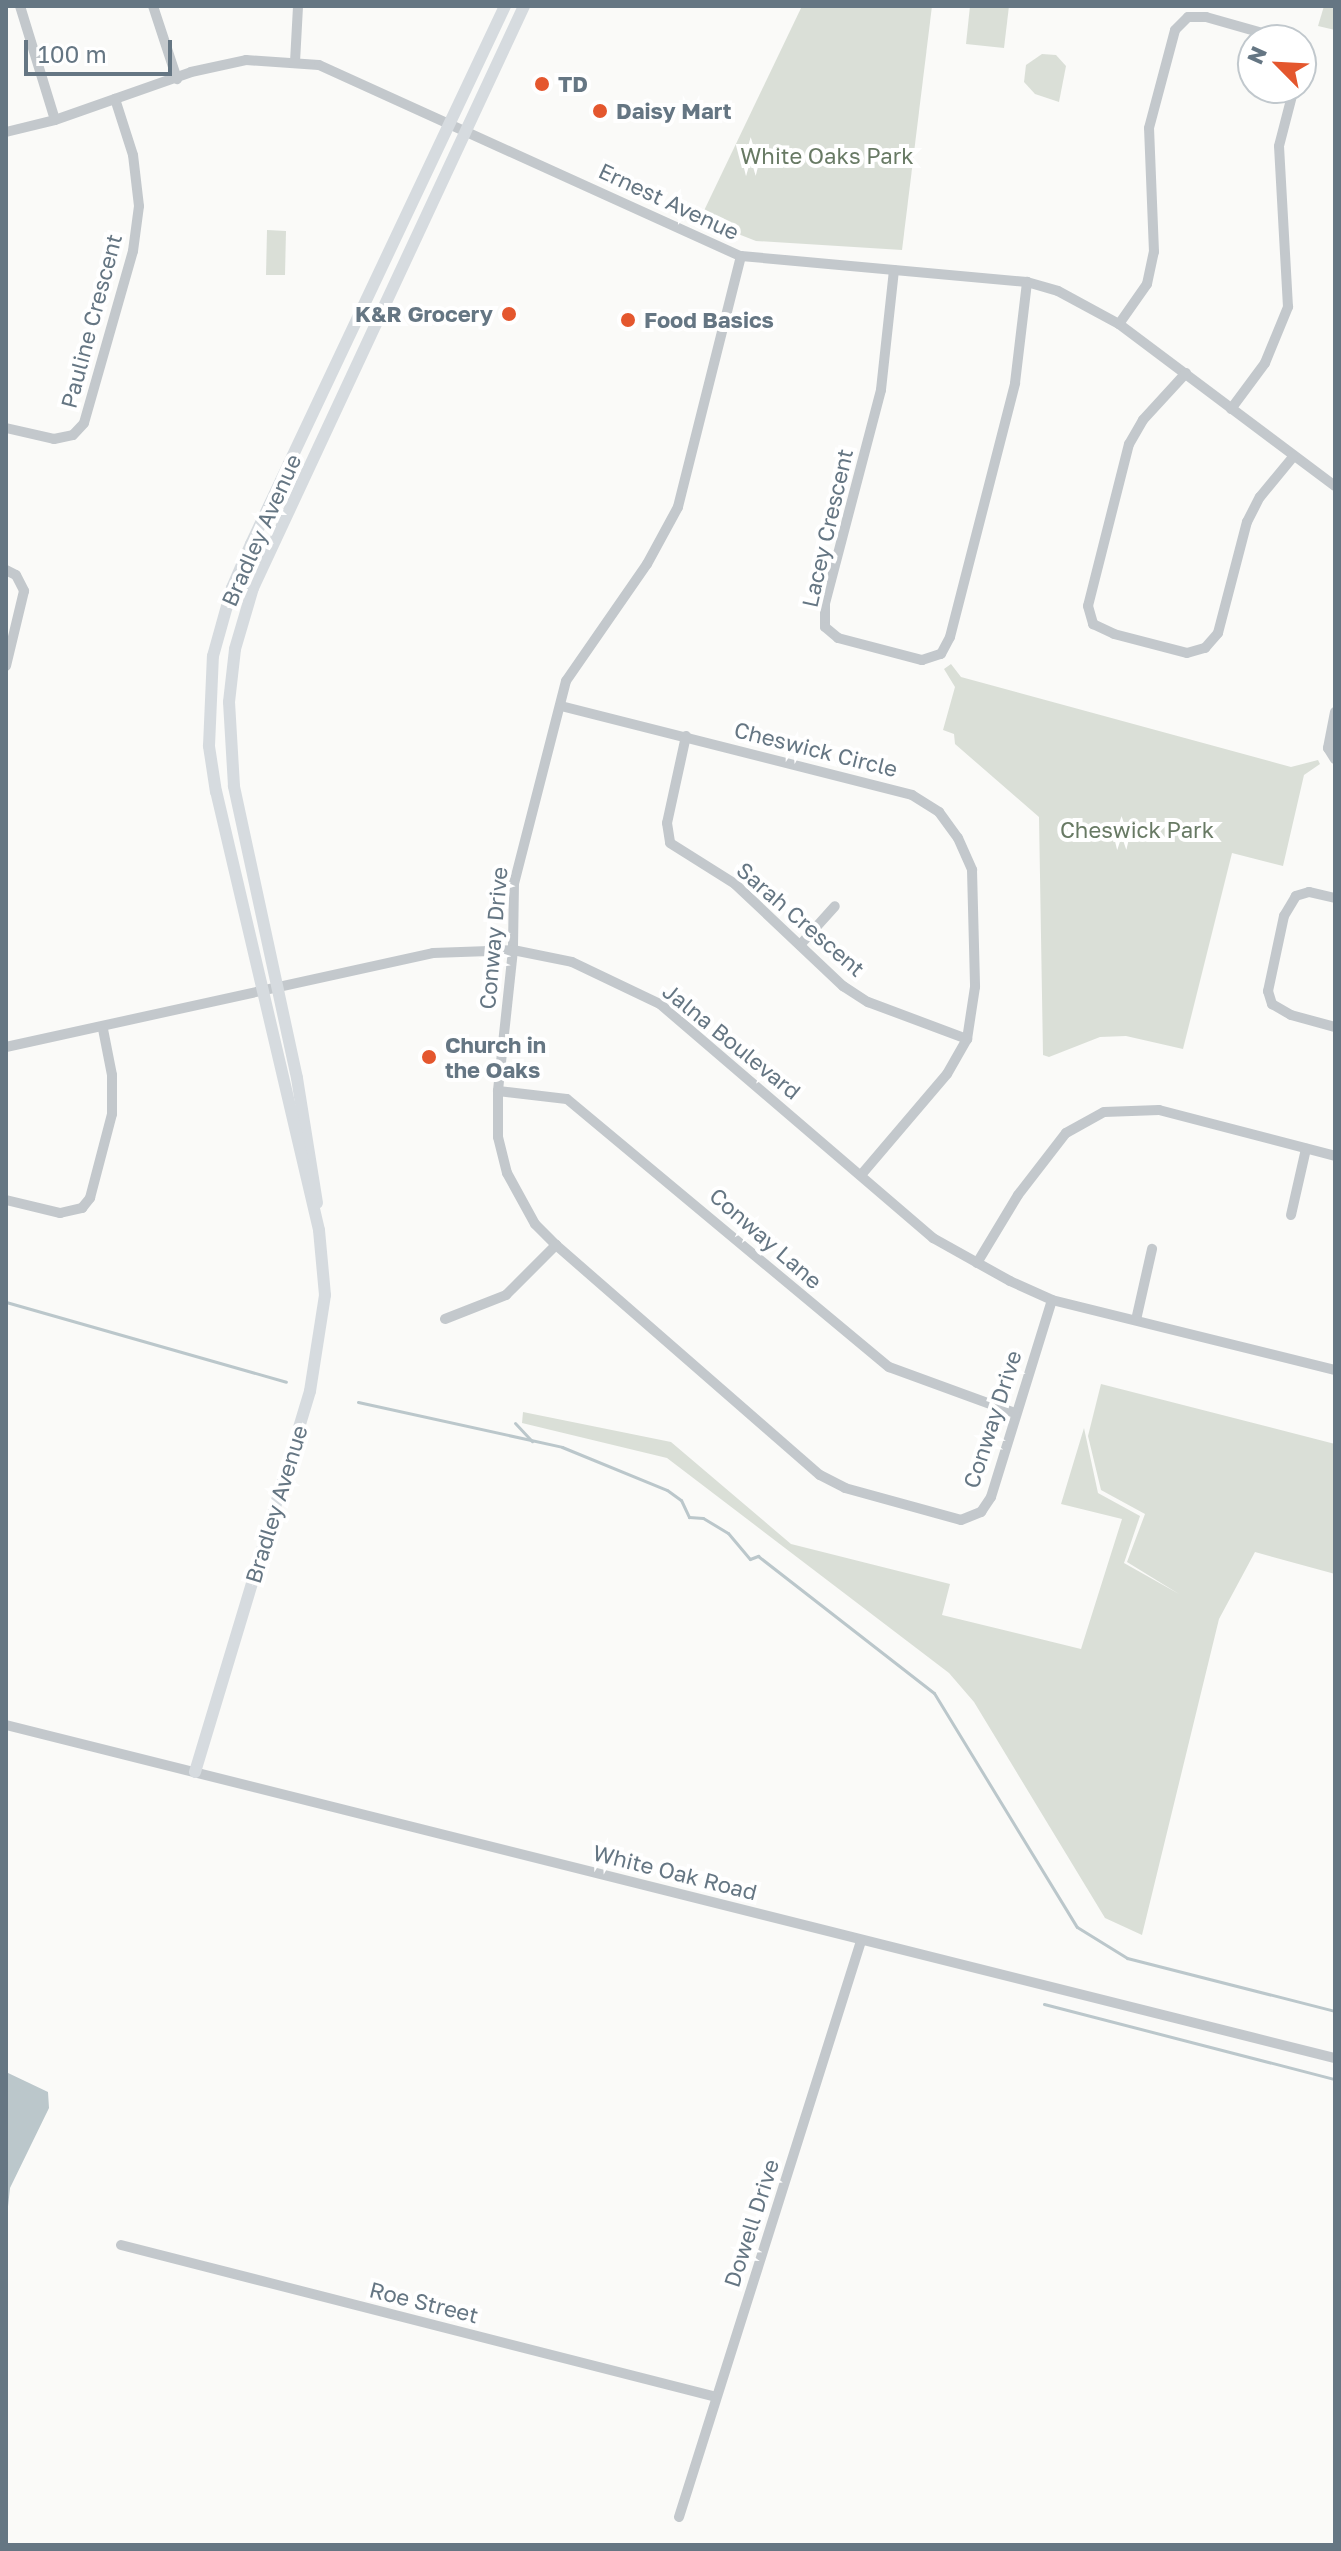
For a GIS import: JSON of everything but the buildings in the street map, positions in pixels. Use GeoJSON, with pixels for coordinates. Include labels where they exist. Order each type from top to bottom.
{"type":"FeatureCollection","features":[{"type":"Feature","properties":{"kind":"main road","name":"Bradley Avenue"},"geometry":{"type":"LineString","coordinates":[[319,1230],[262,993],[209,746],[213,656],[246,555],[505,6]]}},
{"type":"Feature","properties":{"kind":"main road","name":"Bradley Avenue"},"geometry":{"type":"LineString","coordinates":[[195,1772],[316,1368],[325,1295],[316,1183],[234,786],[229,702],[235,649],[253,588],[524,6]]}},
{"type":"Feature","properties":{"kind":"street"},"geometry":{"type":"LineString","coordinates":[[20,6],[55,120]]}},
{"type":"Feature","properties":{"kind":"street"},"geometry":{"type":"LineString","coordinates":[[153,6],[177,79]]}},
{"type":"Feature","properties":{"kind":"street"},"geometry":{"type":"LineString","coordinates":[[295,62],[298,6]]}},
{"type":"Feature","properties":{"kind":"street"},"geometry":{"type":"LineString","coordinates":[[1119,324],[1147,284],[1154,252],[1149,128],[1175,30],[1188,17],[1206,17],[1237,26]]}},
{"type":"Feature","properties":{"kind":"street","name":"Ernest Avenue"},"geometry":{"type":"LineString","coordinates":[[6,132],[55,120],[177,79],[246,60],[295,62],[350,75],[741,256],[1027,282],[1080,300],[1119,324],[1335,486]]}},
{"type":"Feature","properties":{"kind":"street","name":"Pauline Crescent"},"geometry":{"type":"LineString","coordinates":[[6,428],[54,439],[73,435],[84,423],[133,251],[139,206],[133,155],[115,99]]}},
{"type":"Feature","properties":{"kind":"street"},"geometry":{"type":"LineString","coordinates":[[1231,409],[1265,363],[1288,307],[1279,146],[1290,104]]}},
{"type":"Feature","properties":{"kind":"street","name":"Conway Drive"},"geometry":{"type":"LineString","coordinates":[[741,256],[678,507],[647,564],[566,681],[514,883],[513,950],[498,1091],[498,1137],[507,1173],[535,1224],[556,1245],[820,1475],[845,1488],[961,1520],[981,1512],[991,1497],[1052,1300]]}},
{"type":"Feature","properties":{"kind":"street","name":"Lacey Crescent"},"geometry":{"type":"LineString","coordinates":[[894,270],[881,390],[825,603],[825,627],[838,638],[922,660],[941,654],[950,637],[1015,383],[1027,282]]}},
{"type":"Feature","properties":{"kind":"street"},"geometry":{"type":"LineString","coordinates":[[1186,373],[1143,420],[1129,444],[1088,606],[1093,624],[1114,634],[1187,653],[1205,648],[1218,633],[1247,522],[1260,497],[1293,457]]}},
{"type":"Feature","properties":{"kind":"street"},"geometry":{"type":"LineString","coordinates":[[6,570],[16,575],[24,591],[6,666]]}},
{"type":"Feature","properties":{"kind":"street","name":"Cheswick Circle"},"geometry":{"type":"LineString","coordinates":[[561,706],[912,795],[939,812],[958,838],[972,870],[975,987],[967,1039],[947,1074],[861,1175]]}},
{"type":"Feature","properties":{"kind":"street"},"geometry":{"type":"LineString","coordinates":[[1335,712],[1328,748],[1335,759]]}},
{"type":"Feature","properties":{"kind":"street","name":"Sarah Crescent"},"geometry":{"type":"LineString","coordinates":[[686,736],[667,823],[670,843],[735,884],[843,986],[868,1002],[967,1039]]}},
{"type":"Feature","properties":{"kind":"street"},"geometry":{"type":"LineString","coordinates":[[1335,898],[1309,892],[1296,896],[1284,916],[1268,991],[1272,1004],[1291,1015],[1335,1027]]}},
{"type":"Feature","properties":{"kind":"street"},"geometry":{"type":"LineString","coordinates":[[800,945],[835,906]]}},
{"type":"Feature","properties":{"kind":"street","name":"Jalna Boulevard"},"geometry":{"type":"LineString","coordinates":[[6,1047],[103,1029],[433,953],[513,950],[572,962],[660,1004],[933,1238],[977,1263],[1052,1300],[1335,1370]]}},
{"type":"Feature","properties":{"kind":"street"},"geometry":{"type":"LineString","coordinates":[[6,1200],[60,1213],[82,1208],[90,1198],[112,1114],[112,1075],[103,1029]]}},
{"type":"Feature","properties":{"kind":"street","name":"Conway Lane"},"geometry":{"type":"LineString","coordinates":[[498,1091],[542,1092],[567,1099],[889,1367],[1015,1413]]}},
{"type":"Feature","properties":{"kind":"street"},"geometry":{"type":"LineString","coordinates":[[977,1263],[1018,1195],[1066,1133],[1087,1118],[1119,1108],[1159,1110],[1335,1156]]}},
{"type":"Feature","properties":{"kind":"street"},"geometry":{"type":"LineString","coordinates":[[1291,1215],[1306,1149]]}},
{"type":"Feature","properties":{"kind":"street"},"geometry":{"type":"LineString","coordinates":[[445,1319],[506,1295],[556,1245]]}},
{"type":"Feature","properties":{"kind":"street"},"geometry":{"type":"LineString","coordinates":[[1136,1320],[1152,1249]]}},
{"type":"Feature","properties":{"kind":"street","name":"White Oak Road"},"geometry":{"type":"LineString","coordinates":[[6,1725],[1335,2058]]}},
{"type":"Feature","properties":{"kind":"street","name":"Dowell Drive"},"geometry":{"type":"LineString","coordinates":[[679,2517],[861,1941]]}},
{"type":"Feature","properties":{"kind":"street","name":"Roe Street"},"geometry":{"type":"LineString","coordinates":[[121,2245],[716,2397]]}},
{"type":"Feature","properties":{"kind":"green space","name":"White Oaks Park"},"geometry":{"type":"Polygon","coordinates":[[[802,6],[932,6],[902,250],[756,241],[700,219],[802,6]]]}},
{"type":"Feature","properties":{"kind":"green space"},"geometry":{"type":"Polygon","coordinates":[[[970,6],[1009,6],[1004,48],[966,44],[970,6]]]}},
{"type":"Feature","properties":{"kind":"green space"},"geometry":{"type":"Polygon","coordinates":[[[1324,6],[1335,6],[1335,30],[1318,26],[1324,6]]]}},
{"type":"Feature","properties":{"kind":"green space"},"geometry":{"type":"Polygon","coordinates":[[[1042,54],[1056,55],[1066,66],[1059,102],[1035,94],[1024,82],[1026,65],[1042,54]]]}},
{"type":"Feature","properties":{"kind":"green space"},"geometry":{"type":"Polygon","coordinates":[[[267,230],[286,231],[285,275],[266,275],[267,230]]]}},
{"type":"Feature","properties":{"kind":"green space","name":"Cheswick Park"},"geometry":{"type":"Polygon","coordinates":[[[951,664],[961,677],[1291,767],[1318,760],[1320,764],[1304,775],[1283,866],[1232,853],[1183,1049],[1126,1036],[1100,1037],[1049,1057],[1043,1055],[1039,817],[955,744],[954,734],[943,730],[955,687],[944,669],[951,664]]]}},
{"type":"Feature","properties":{"kind":"green space"},"geometry":{"type":"Polygon","coordinates":[[[1101,1384],[1335,1444],[1335,1574],[1255,1552],[1219,1619],[1142,1935],[1105,1918],[974,1702],[949,1673],[667,1458],[522,1423],[523,1412],[671,1442],[791,1544],[950,1584],[942,1615],[1081,1649],[1122,1519],[1061,1504],[1084,1428],[1098,1493],[1140,1516],[1124,1563],[1179,1594],[1127,1562],[1145,1514],[1101,1490],[1088,1436],[1101,1384]]]}},
{"type":"Feature","properties":{"kind":"shaded area"},"geometry":{"type":"Polygon","coordinates":[[[6,2072],[48,2092],[49,2108],[10,2188],[6,2225],[6,2072]]]}},
{"type":"Feature","properties":{"kind":"waterway"},"geometry":{"type":"LineString","coordinates":[[6,1302],[286,1382]]}},
{"type":"Feature","properties":{"kind":"waterway"},"geometry":{"type":"LineString","coordinates":[[358,1402],[562,1447],[667,1490],[681,1500],[689,1517],[703,1518],[728,1533],[750,1559],[758,1556],[934,1693],[1077,1927],[1127,1958],[1335,2011]]}},
{"type":"Feature","properties":{"kind":"waterway"},"geometry":{"type":"LineString","coordinates":[[515,1423],[532,1441]]}},
{"type":"Feature","properties":{"kind":"waterway"},"geometry":{"type":"LineString","coordinates":[[1044,2004],[1335,2079]]}},
{"type":"Feature","properties":{"kind":"place","name":"TD"},"geometry":{"type":"Point","coordinates":[542,84]}},
{"type":"Feature","properties":{"kind":"place","name":"Daisy Mart"},"geometry":{"type":"Point","coordinates":[600,111]}},
{"type":"Feature","properties":{"kind":"place","name":"K&R Grocery"},"geometry":{"type":"Point","coordinates":[509,314]}},
{"type":"Feature","properties":{"kind":"place","name":"Food Basics"},"geometry":{"type":"Point","coordinates":[628,320]}},
{"type":"Feature","properties":{"kind":"place","name":"Church in the Oaks"},"geometry":{"type":"Point","coordinates":[429,1057]}}]}
